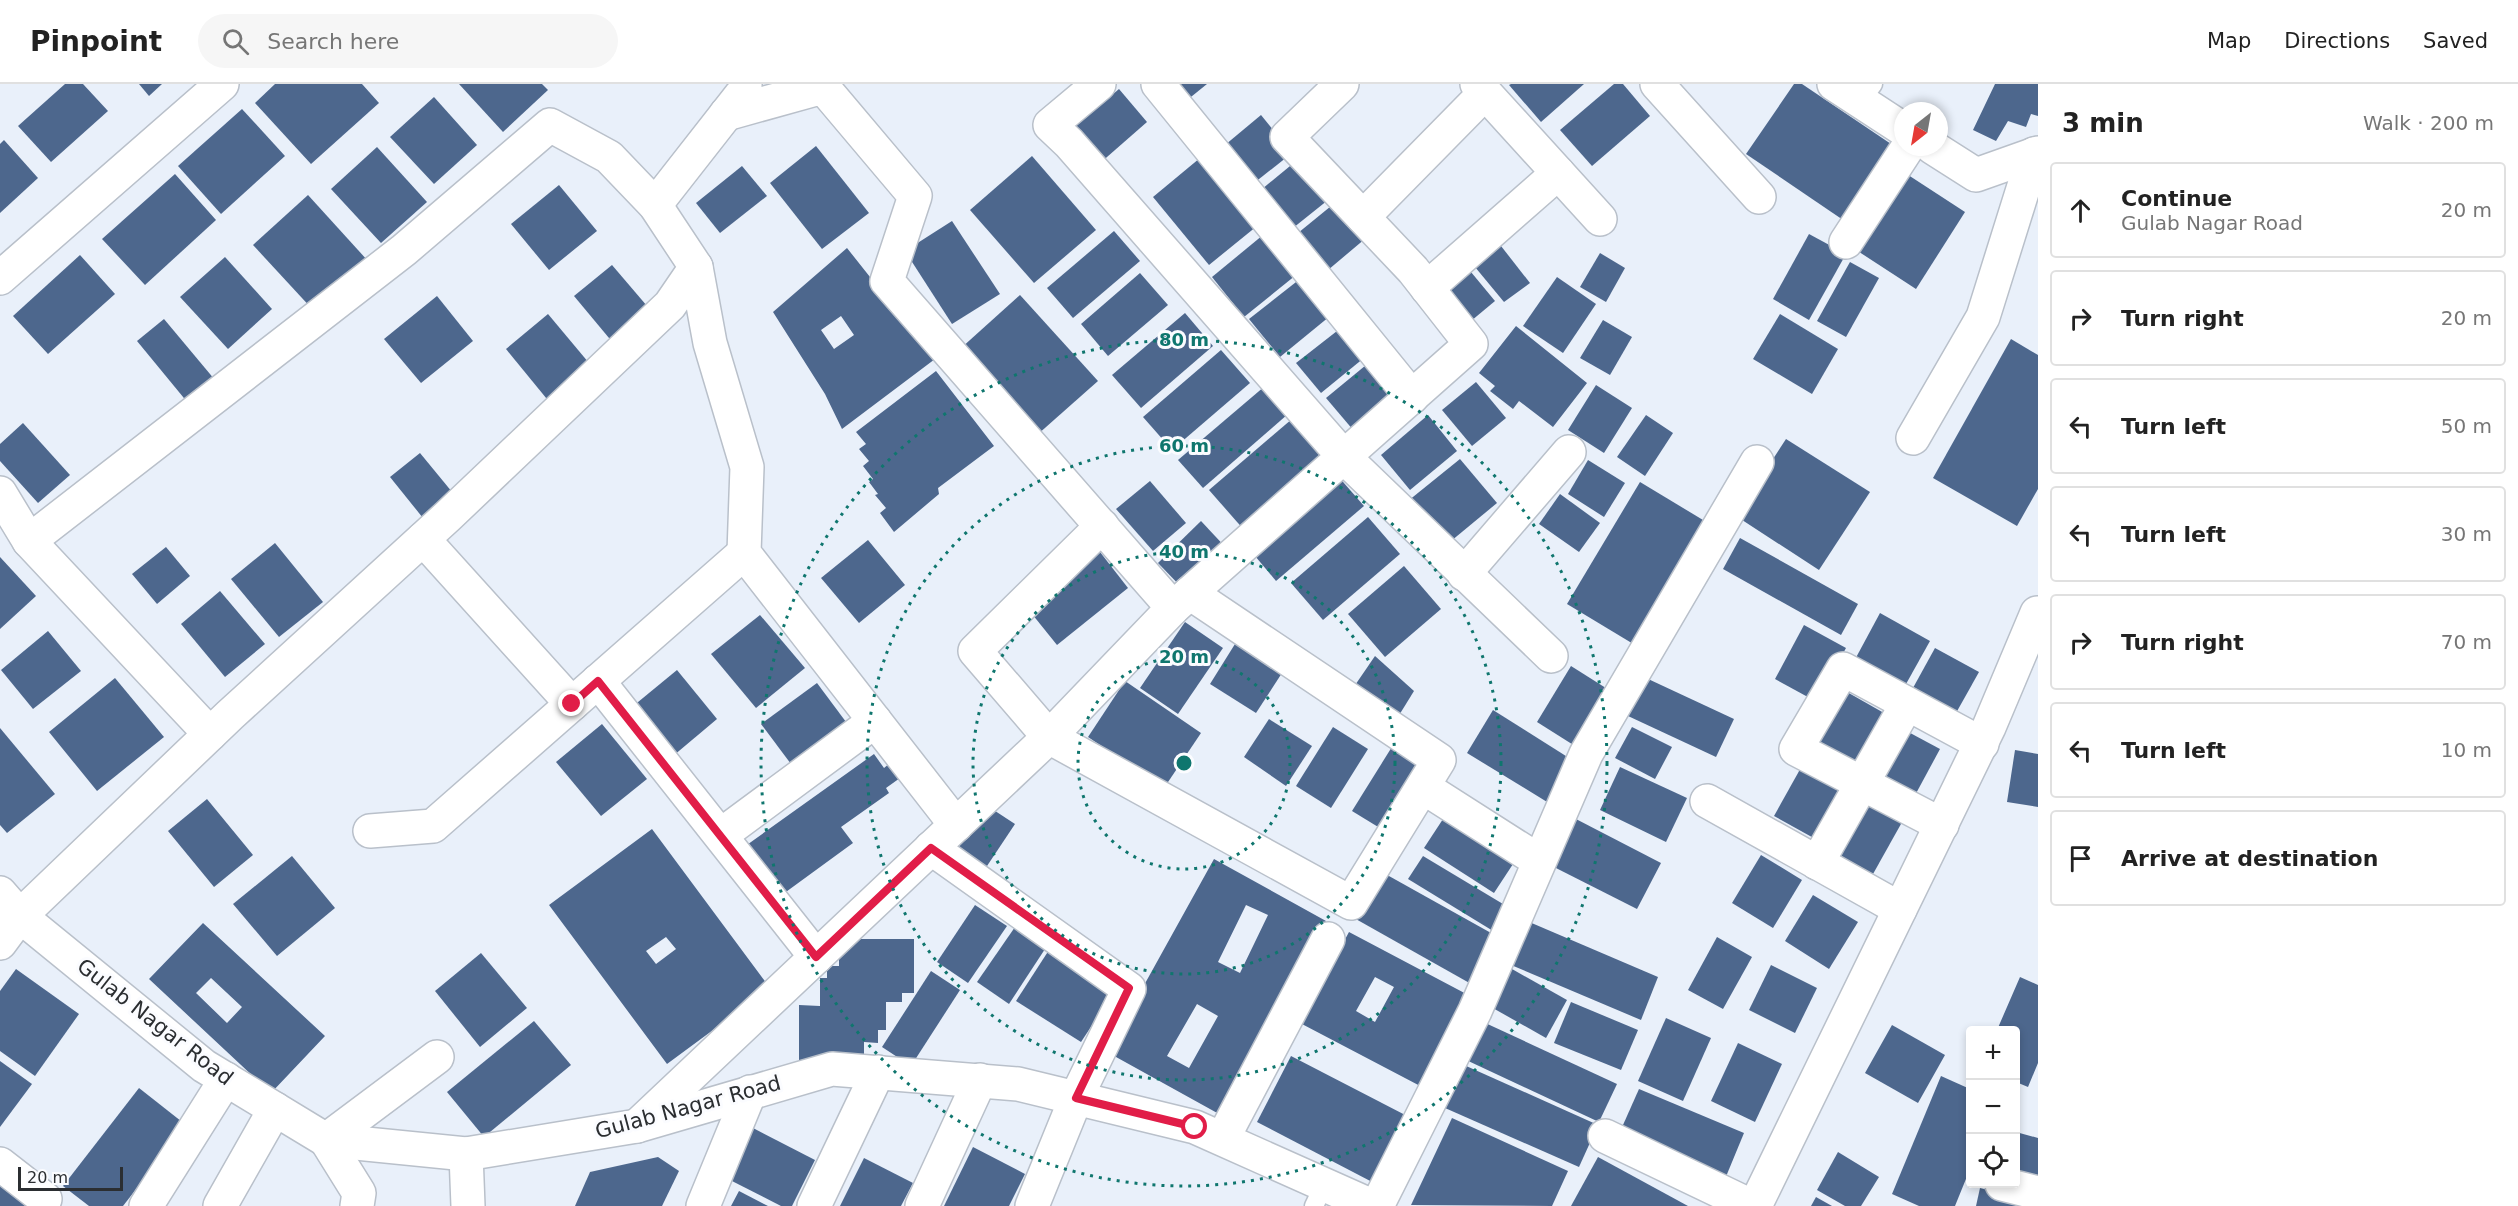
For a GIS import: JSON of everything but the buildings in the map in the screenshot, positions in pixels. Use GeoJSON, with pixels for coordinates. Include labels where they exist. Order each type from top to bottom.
{"type":"FeatureCollection","features":[{"type":"Feature","properties":{"kind":"street"},"geometry":{"type":"LineString","coordinates":[[0,278],[222,84]]}},
{"type":"Feature","properties":{"kind":"street"},"geometry":{"type":"LineString","coordinates":[[655,205],[745,90],[745,84]]}},
{"type":"Feature","properties":{"kind":"street"},"geometry":{"type":"LineString","coordinates":[[1099,84],[1050,125],[1070,143],[1345,458],[1551,656]]}},
{"type":"Feature","properties":{"kind":"street"},"geometry":{"type":"LineString","coordinates":[[1158,84],[1412,397]]}},
{"type":"Feature","properties":{"kind":"street"},"geometry":{"type":"LineString","coordinates":[[637,1125],[1049,737],[1182,601],[1471,344],[1427,288],[1287,137],[1342,84]]}},
{"type":"Feature","properties":{"kind":"street"},"geometry":{"type":"LineString","coordinates":[[1657,84],[1760,197]]}},
{"type":"Feature","properties":{"kind":"street"},"geometry":{"type":"LineString","coordinates":[[1834,84],[1867,93],[1894,120]]}},
{"type":"Feature","properties":{"kind":"street"},"geometry":{"type":"LineString","coordinates":[[726,114],[825,86],[915,196],[887,281],[1102,526],[1182,601],[1439,760],[1385,844],[1352,903],[1049,737],[975,651],[1102,526]]}},
{"type":"Feature","properties":{"kind":"street"},"geometry":{"type":"LineString","coordinates":[[1363,217],[1481,88],[1600,219]]}},
{"type":"Feature","properties":{"kind":"street"},"geometry":{"type":"LineString","coordinates":[[29,541],[404,250],[550,125],[609,157],[655,205],[696,267],[710,343],[747,467],[744,553],[956,825]]}},
{"type":"Feature","properties":{"kind":"street"},"geometry":{"type":"LineString","coordinates":[[1946,156],[1976,175],[2036,153]]}},
{"type":"Feature","properties":{"kind":"street"},"geometry":{"type":"LineString","coordinates":[[1913,438],[1983,317],[2036,153]]}},
{"type":"Feature","properties":{"kind":"street"},"geometry":{"type":"LineString","coordinates":[[1846,242],[1902,156]]}},
{"type":"Feature","properties":{"kind":"street"},"geometry":{"type":"LineString","coordinates":[[1427,288],[1558,173]]}},
{"type":"Feature","properties":{"kind":"street"},"geometry":{"type":"LineString","coordinates":[[0,943],[10,905],[210,734],[423,538],[670,305],[696,267]]}},
{"type":"Feature","properties":{"kind":"street"},"geometry":{"type":"LineString","coordinates":[[1464,574],[1569,452]]}},
{"type":"Feature","properties":{"kind":"street"},"geometry":{"type":"LineString","coordinates":[[1377,1206],[1474,1011],[1586,754],[1758,462]]}},
{"type":"Feature","properties":{"kind":"street"},"geometry":{"type":"LineString","coordinates":[[0,492],[29,541],[210,734]]}},
{"type":"Feature","properties":{"kind":"street"},"geometry":{"type":"LineString","coordinates":[[423,538],[572,704]]}},
{"type":"Feature","properties":{"kind":"street"},"geometry":{"type":"LineString","coordinates":[[370,831],[433,826],[744,553]]}},
{"type":"Feature","properties":{"kind":"street"},"geometry":{"type":"LineString","coordinates":[[1605,1136],[1753,1206],[1982,744],[2037,613]]}},
{"type":"Feature","properties":{"kind":"street"},"geometry":{"type":"LineString","coordinates":[[1942,825],[1796,749],[1843,669],[1982,744]]}},
{"type":"Feature","properties":{"kind":"street"},"geometry":{"type":"LineString","coordinates":[[598,681],[816,957]]}},
{"type":"Feature","properties":{"kind":"street"},"geometry":{"type":"LineString","coordinates":[[1817,862],[1907,704]]}},
{"type":"Feature","properties":{"kind":"street"},"geometry":{"type":"LineString","coordinates":[[721,835],[875,721]]}},
{"type":"Feature","properties":{"kind":"street"},"geometry":{"type":"LineString","coordinates":[[1423,787],[1539,861]]}},
{"type":"Feature","properties":{"kind":"street"},"geometry":{"type":"LineString","coordinates":[[1707,801],[1900,909]]}},
{"type":"Feature","properties":{"kind":"street"},"geometry":{"type":"LineString","coordinates":[[931,848],[1129,988],[1076,1098],[1032,1206]]}},
{"type":"Feature","properties":{"kind":"street","name":"Gulab Nagar Road"},"geometry":{"type":"LineString","coordinates":[[10,905],[204,1066],[326,1140],[466,1154],[637,1125],[832,1069],[1018,1084],[1195,1127],[1223,1138],[1319,1195],[1372,1206]]}},
{"type":"Feature","properties":{"kind":"street"},"geometry":{"type":"LineString","coordinates":[[1223,1138],[1328,939]]}},
{"type":"Feature","properties":{"kind":"street"},"geometry":{"type":"LineString","coordinates":[[357,1206],[359,1193],[326,1140],[436,1057]]}},
{"type":"Feature","properties":{"kind":"street"},"geometry":{"type":"LineString","coordinates":[[814,1206],[878,1072]]}},
{"type":"Feature","properties":{"kind":"street"},"geometry":{"type":"LineString","coordinates":[[146,1206],[226,1079]]}},
{"type":"Feature","properties":{"kind":"street"},"geometry":{"type":"LineString","coordinates":[[922,1206],[980,1080]]}},
{"type":"Feature","properties":{"kind":"street"},"geometry":{"type":"LineString","coordinates":[[703,1206],[750,1092]]}},
{"type":"Feature","properties":{"kind":"street"},"geometry":{"type":"LineString","coordinates":[[220,1206],[275,1109]]}},
{"type":"Feature","properties":{"kind":"street"},"geometry":{"type":"LineString","coordinates":[[466,1154],[468,1206]]}},
{"type":"Feature","properties":{"kind":"street"},"geometry":{"type":"LineString","coordinates":[[0,1164],[45,1199]]}},
{"type":"Feature","properties":{"kind":"street"},"geometry":{"type":"LineString","coordinates":[[2018,1188],[2038,1193]]}},
{"type":"Feature","properties":{"kind":"route"},"geometry":{"type":"LineString","coordinates":[[572,704],[598,681],[816,957],[931,848],[1129,988],[1076,1098],[1195,1127]]}}]}
